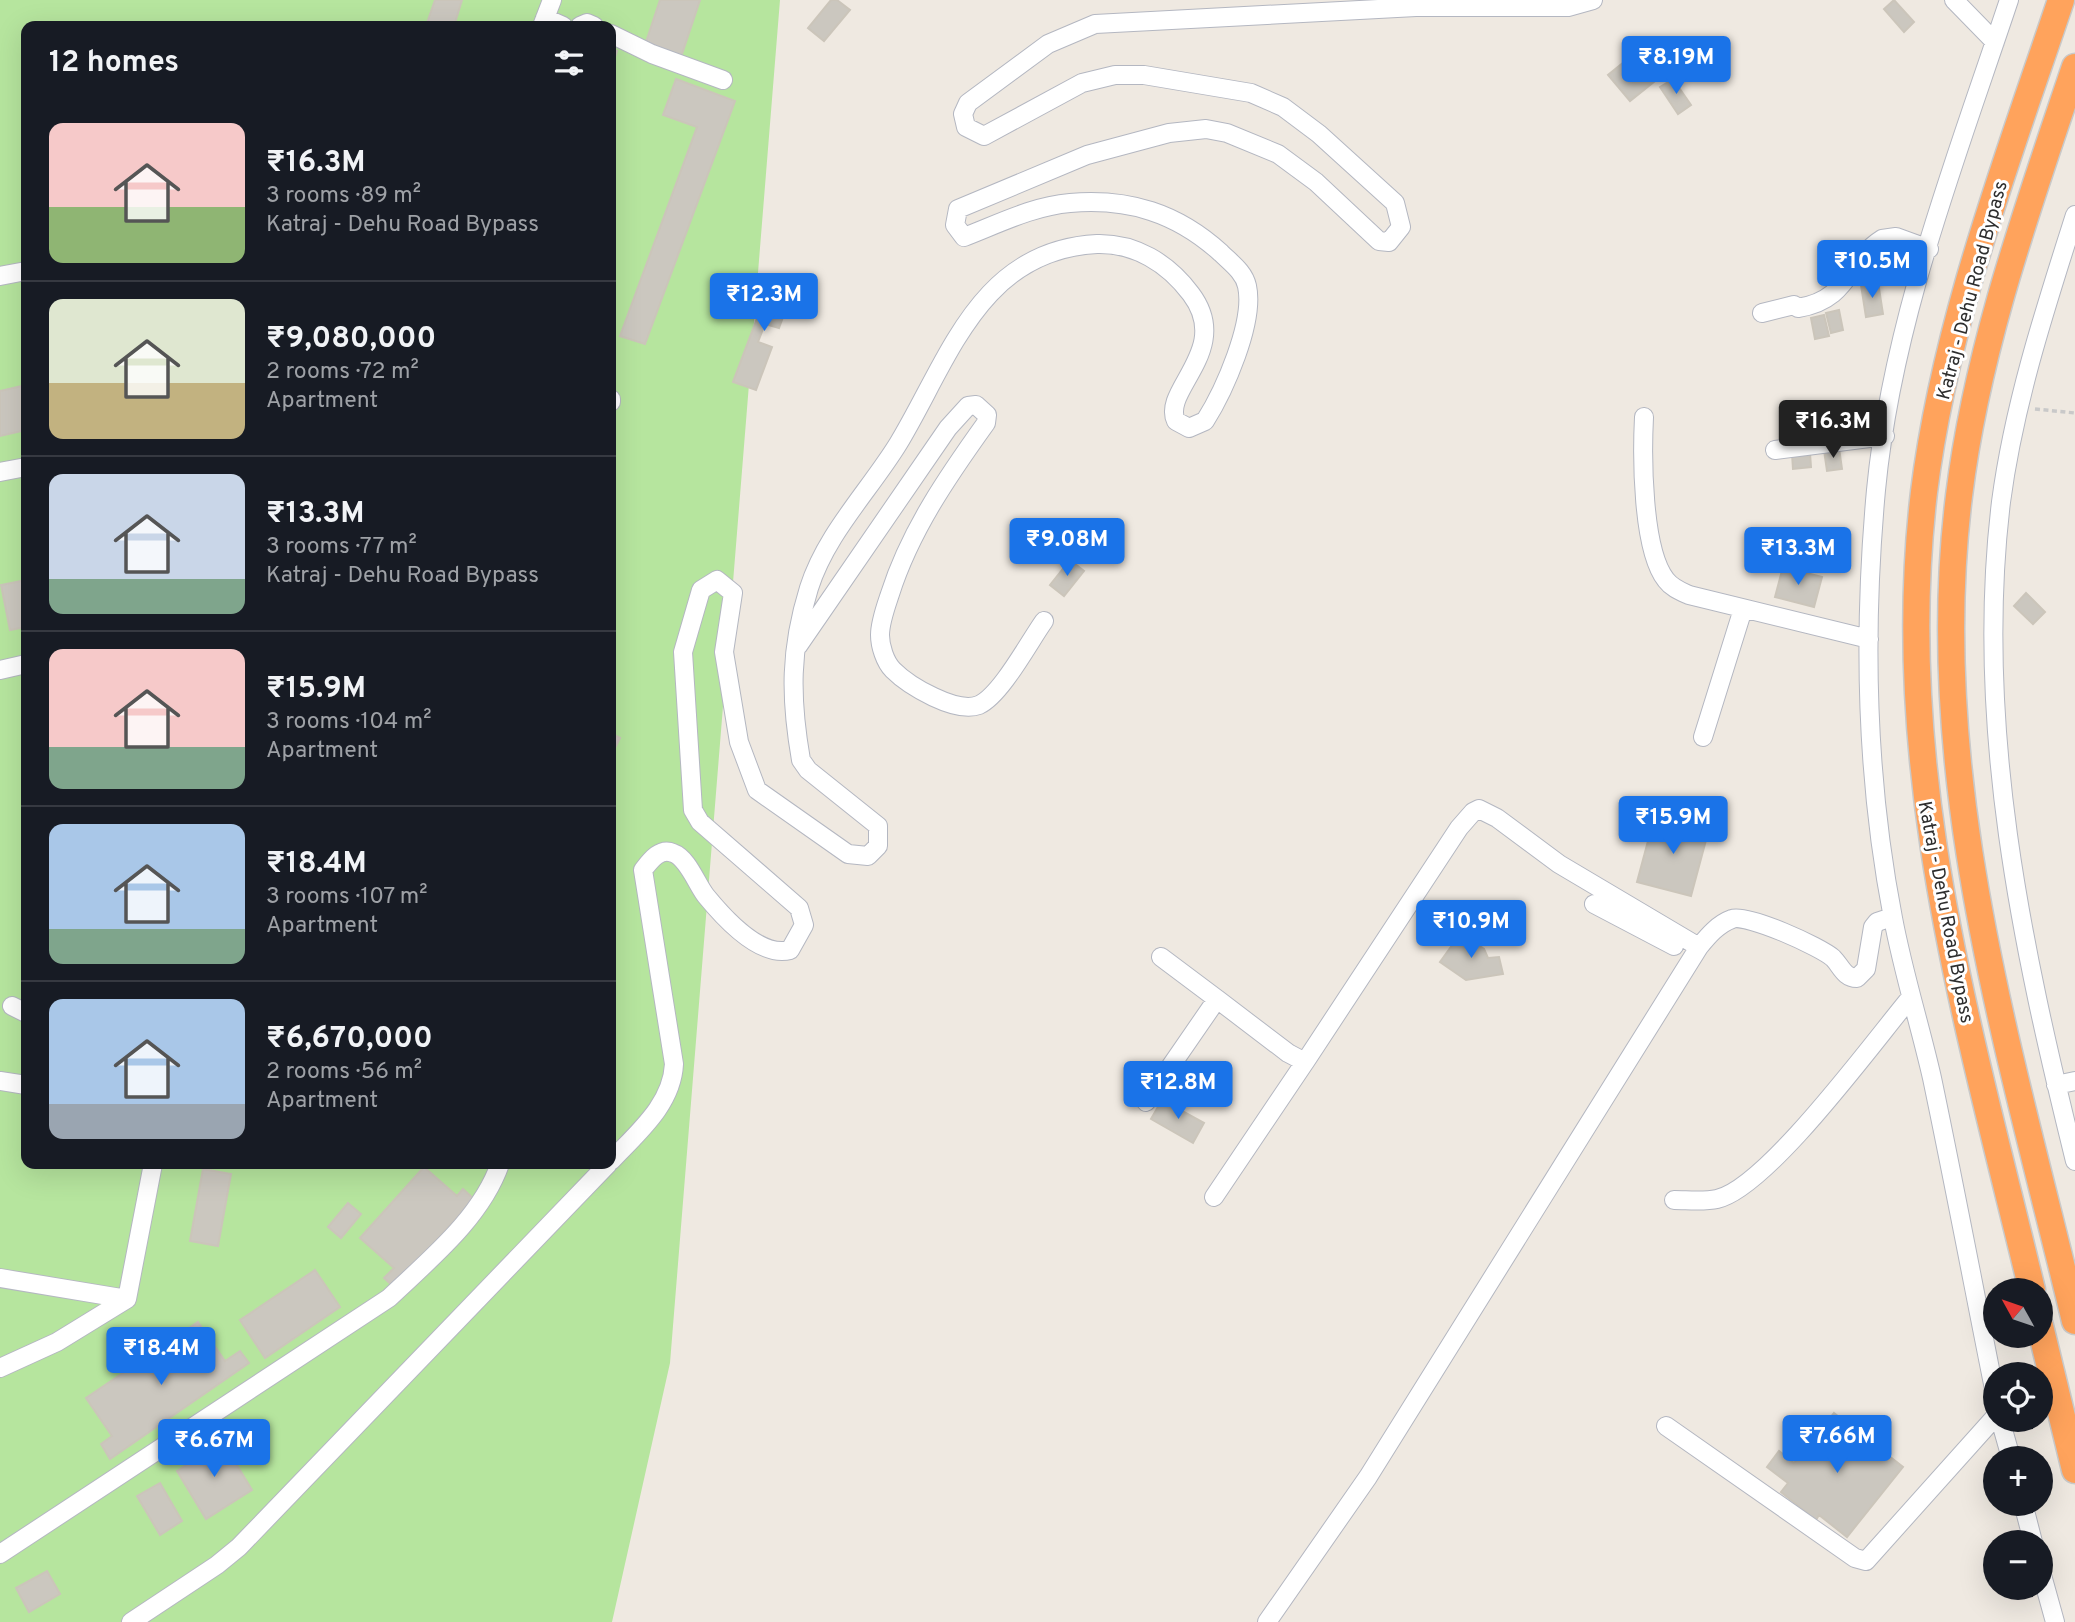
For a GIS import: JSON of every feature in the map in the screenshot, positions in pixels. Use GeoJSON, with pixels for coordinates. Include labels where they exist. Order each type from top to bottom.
{"type":"FeatureCollection","features":[{"type":"Feature","properties":{"kind":"highway","name":"Katraj - Dehu Road Bypass"},"geometry":{"type":"LineString","coordinates":[[2029,1278],[1953,964],[1935,872],[1921,744],[1918,588],[1924,492],[1941,392],[1977,255],[2061,0]]}},
{"type":"Feature","properties":{"kind":"highway","name":"Katraj - Dehu Road Bypass"},"geometry":{"type":"LineString","coordinates":[[2075,67],[1998,304],[1975,399],[1959,496],[1952,643],[1958,781],[1970,866],[1987,956],[2075,1321]]}},
{"type":"Feature","properties":{"kind":"highway"},"geometry":{"type":"LineString","coordinates":[[2045,1348],[2075,1470]]}},
{"type":"Feature","properties":{"kind":"street"},"geometry":{"type":"LineString","coordinates":[[544,21],[552,0]]}},
{"type":"Feature","properties":{"kind":"street"},"geometry":{"type":"LineString","coordinates":[[616,1155],[657,1111],[674,1077],[643,870],[648,862],[670,851],[678,855],[706,897],[740,930],[770,951],[790,950],[804,925],[799,908],[700,822],[691,803],[683,652],[697,595],[706,585],[717,580],[733,593],[724,652],[739,742],[757,790],[854,857],[869,856],[878,846],[878,826],[808,770],[801,760],[791,685],[794,652],[801,615],[822,556],[898,443],[953,340],[985,297],[1024,265],[1044,255],[1087,245],[1119,245],[1153,258],[1182,283],[1197,303],[1203,329],[1198,363],[1173,406],[1173,414],[1182,425],[1188,428],[1205,421],[1231,366],[1248,311],[1244,277],[1209,243],[1177,221],[1139,206],[1071,203],[1045,206],[964,237],[955,225],[958,209],[1087,155],[1169,133],[1206,129],[1227,133],[1279,154],[1316,182],[1379,241],[1389,242],[1401,227],[1395,203],[1320,134],[1283,107],[1251,93],[1144,75],[1115,75],[1082,83],[984,136],[966,127],[964,114],[968,103],[1048,44],[1095,24],[1416,7],[1568,7],[1593,0]]}},
{"type":"Feature","properties":{"kind":"street"},"geometry":{"type":"LineString","coordinates":[[1954,0],[1995,42]]}},
{"type":"Feature","properties":{"kind":"street"},"geometry":{"type":"LineString","coordinates":[[1988,1362],[1931,1076],[1892,917],[1875,790],[1869,639],[1876,487],[1894,383],[1929,249],[2008,0]]}},
{"type":"Feature","properties":{"kind":"street"},"geometry":{"type":"LineString","coordinates":[[616,36],[652,54],[723,80]]}},
{"type":"Feature","properties":{"kind":"street"},"geometry":{"type":"LineString","coordinates":[[2075,217],[2043,317],[2019,408],[2001,501],[1994,590],[1993,687],[2012,859],[2026,947],[2075,1161]]}},
{"type":"Feature","properties":{"kind":"street"},"geometry":{"type":"LineString","coordinates":[[1762,313],[1794,305],[1798,308],[1819,303],[1835,293],[1882,239],[1896,237],[1929,249]]}},
{"type":"Feature","properties":{"kind":"street"},"geometry":{"type":"LineString","coordinates":[[0,276],[21,272]]}},
{"type":"Feature","properties":{"kind":"street"},"geometry":{"type":"LineString","coordinates":[[794,652],[948,428],[968,406],[976,405],[987,415],[986,423],[930,505],[901,558],[880,634],[884,654],[892,669],[948,704],[967,707],[978,705],[999,687],[1044,621]]}},
{"type":"Feature","properties":{"kind":"street"},"geometry":{"type":"LineString","coordinates":[[1644,417],[1645,497],[1659,568],[1675,589],[1743,609],[1869,639]]}},
{"type":"Feature","properties":{"kind":"street"},"geometry":{"type":"LineString","coordinates":[[1775,450],[1885,436]]}},
{"type":"Feature","properties":{"kind":"street"},"geometry":{"type":"LineString","coordinates":[[0,472],[21,468]]}},
{"type":"Feature","properties":{"kind":"street"},"geometry":{"type":"LineString","coordinates":[[1703,737],[1743,609]]}},
{"type":"Feature","properties":{"kind":"street"},"geometry":{"type":"LineString","coordinates":[[0,670],[21,665]]}},
{"type":"Feature","properties":{"kind":"street"},"geometry":{"type":"LineString","coordinates":[[1214,1197],[1459,828],[1473,812],[1479,809],[1497,818],[1559,864],[1695,952]]}},
{"type":"Feature","properties":{"kind":"street"},"geometry":{"type":"LineString","coordinates":[[1594,904],[1695,952]]}},
{"type":"Feature","properties":{"kind":"street"},"geometry":{"type":"LineString","coordinates":[[1267,1622],[1368,1477],[1695,952],[1712,931],[1734,918],[1752,919],[1831,957],[1845,974],[1857,978],[1866,969],[1873,927],[1877,922],[1892,917]]}},
{"type":"Feature","properties":{"kind":"street"},"geometry":{"type":"LineString","coordinates":[[1161,957],[1288,1053],[1305,1062]]}},
{"type":"Feature","properties":{"kind":"street"},"geometry":{"type":"LineString","coordinates":[[1674,1200],[1717,1199],[1752,1182],[1792,1140],[1911,996]]}},
{"type":"Feature","properties":{"kind":"street"},"geometry":{"type":"LineString","coordinates":[[1146,1102],[1217,999]]}},
{"type":"Feature","properties":{"kind":"street"},"geometry":{"type":"LineString","coordinates":[[0,1081],[21,1084]]}},
{"type":"Feature","properties":{"kind":"street"},"geometry":{"type":"LineString","coordinates":[[2056,1085],[2075,1081]]}},
{"type":"Feature","properties":{"kind":"street"},"geometry":{"type":"LineString","coordinates":[[0,1368],[58,1342],[127,1299],[152,1169]]}},
{"type":"Feature","properties":{"kind":"street"},"geometry":{"type":"LineString","coordinates":[[0,1554],[389,1298],[444,1246],[491,1189],[497,1169]]}},
{"type":"Feature","properties":{"kind":"street"},"geometry":{"type":"LineString","coordinates":[[131,1622],[218,1565],[239,1547],[602,1169]]}},
{"type":"Feature","properties":{"kind":"street"},"geometry":{"type":"LineString","coordinates":[[0,1278],[127,1299]]}},
{"type":"Feature","properties":{"kind":"street"},"geometry":{"type":"LineString","coordinates":[[1666,1426],[1855,1558],[1866,1561],[1983,1430]]}},
{"type":"Feature","properties":{"kind":"street"},"geometry":{"type":"LineString","coordinates":[[2049,1600],[2055,1622]]}},
{"type":"Feature","properties":{"kind":"path"},"geometry":{"type":"LineString","coordinates":[[2019,408],[2075,413]]}},
{"type":"Feature","properties":{"kind":"green space"},"geometry":{"type":"Polygon","coordinates":[[[0,0],[780,0],[670,1363],[612,1622],[0,1622],[0,0]]]}},
{"type":"Feature","properties":{"kind":"building"},"geometry":{"type":"Polygon","coordinates":[[[435,0],[462,0],[456,21],[428,21],[435,0]]]}},
{"type":"Feature","properties":{"kind":"building"},"geometry":{"type":"Polygon","coordinates":[[[660,0],[700,0],[681,57],[645,45],[660,0]]]}},
{"type":"Feature","properties":{"kind":"building"},"geometry":{"type":"Polygon","coordinates":[[[831,0],[837,0],[850,10],[824,41],[808,28],[831,0]]]}},
{"type":"Feature","properties":{"kind":"building"},"geometry":{"type":"Polygon","coordinates":[[[1894,0],[1914,22],[1904,32],[1884,9],[1894,0]]]}},
{"type":"Feature","properties":{"kind":"building"},"geometry":{"type":"Polygon","coordinates":[[[1634,54],[1655,81],[1630,101],[1608,75],[1634,54]]]}},
{"type":"Feature","properties":{"kind":"building"},"geometry":{"type":"Polygon","coordinates":[[[676,79],[735,101],[645,344],[620,336],[697,127],[663,115],[676,79]]]}},
{"type":"Feature","properties":{"kind":"building"},"geometry":{"type":"Polygon","coordinates":[[[1673,79],[1691,105],[1678,114],[1660,87],[1673,79]]]}},
{"type":"Feature","properties":{"kind":"building"},"geometry":{"type":"Polygon","coordinates":[[[773,276],[795,284],[779,328],[765,324],[758,342],[772,347],[756,390],[733,382],[773,276]]]}},
{"type":"Feature","properties":{"kind":"building"},"geometry":{"type":"Polygon","coordinates":[[[1878,282],[1883,314],[1866,317],[1861,285],[1878,282]]]}},
{"type":"Feature","properties":{"kind":"building"},"geometry":{"type":"Polygon","coordinates":[[[1839,310],[1843,330],[1831,333],[1826,313],[1839,310]]]}},
{"type":"Feature","properties":{"kind":"building"},"geometry":{"type":"Polygon","coordinates":[[[1824,315],[1829,336],[1815,339],[1811,318],[1824,315]]]}},
{"type":"Feature","properties":{"kind":"building"},"geometry":{"type":"Polygon","coordinates":[[[21,386],[21,431],[0,436],[0,391],[21,386]]]}},
{"type":"Feature","properties":{"kind":"building"},"geometry":{"type":"Polygon","coordinates":[[[1839,448],[1842,469],[1827,471],[1824,450],[1839,448]]]}},
{"type":"Feature","properties":{"kind":"building"},"geometry":{"type":"Polygon","coordinates":[[[1810,453],[1811,467],[1793,469],[1792,454],[1810,453]]]}},
{"type":"Feature","properties":{"kind":"building"},"geometry":{"type":"Polygon","coordinates":[[[1070,560],[1084,571],[1064,596],[1050,585],[1070,560]]]}},
{"type":"Feature","properties":{"kind":"building"},"geometry":{"type":"Polygon","coordinates":[[[1783,567],[1822,577],[1814,607],[1775,597],[1783,567]]]}},
{"type":"Feature","properties":{"kind":"building"},"geometry":{"type":"Polygon","coordinates":[[[21,581],[21,628],[10,630],[1,585],[21,581]]]}},
{"type":"Feature","properties":{"kind":"building"},"geometry":{"type":"Polygon","coordinates":[[[2026,593],[2045,612],[2033,624],[2014,606],[2026,593]]]}},
{"type":"Feature","properties":{"kind":"building"},"geometry":{"type":"Polygon","coordinates":[[[1655,815],[1709,829],[1691,896],[1637,882],[1655,815]]]}},
{"type":"Feature","properties":{"kind":"building"},"geometry":{"type":"Polygon","coordinates":[[[1461,933],[1484,949],[1488,958],[1499,957],[1503,974],[1466,980],[1440,962],[1461,933]]]}},
{"type":"Feature","properties":{"kind":"building"},"geometry":{"type":"Polygon","coordinates":[[[1162,1100],[1204,1123],[1193,1143],[1151,1119],[1162,1100]]]}},
{"type":"Feature","properties":{"kind":"building"},"geometry":{"type":"Polygon","coordinates":[[[203,1169],[231,1174],[218,1246],[190,1241],[203,1169]]]}},
{"type":"Feature","properties":{"kind":"building"},"geometry":{"type":"Polygon","coordinates":[[[422,1169],[426,1169],[457,1196],[463,1189],[474,1199],[394,1287],[384,1278],[394,1268],[360,1238],[422,1169]]]}},
{"type":"Feature","properties":{"kind":"building"},"geometry":{"type":"Polygon","coordinates":[[[348,1203],[361,1214],[341,1238],[328,1227],[348,1203]]]}},
{"type":"Feature","properties":{"kind":"building"},"geometry":{"type":"Polygon","coordinates":[[[315,1270],[340,1307],[265,1358],[240,1320],[315,1270]]]}},
{"type":"Feature","properties":{"kind":"building"},"geometry":{"type":"Polygon","coordinates":[[[198,1322],[225,1361],[240,1351],[249,1363],[110,1459],[101,1444],[112,1436],[86,1398],[198,1322]]]}},
{"type":"Feature","properties":{"kind":"building"},"geometry":{"type":"Polygon","coordinates":[[[1834,1413],[1903,1467],[1847,1537],[1819,1515],[1816,1520],[1781,1492],[1788,1483],[1767,1467],[1779,1451],[1794,1463],[1834,1413]]]}},
{"type":"Feature","properties":{"kind":"building"},"geometry":{"type":"Polygon","coordinates":[[[223,1442],[252,1490],[206,1519],[177,1471],[194,1460],[188,1450],[199,1444],[205,1454],[223,1442]]]}},
{"type":"Feature","properties":{"kind":"building"},"geometry":{"type":"Polygon","coordinates":[[[160,1483],[182,1521],[160,1535],[137,1496],[160,1483]]]}},
{"type":"Feature","properties":{"kind":"building"},"geometry":{"type":"Polygon","coordinates":[[[47,1571],[60,1594],[29,1612],[16,1588],[47,1571]]]}}]}
